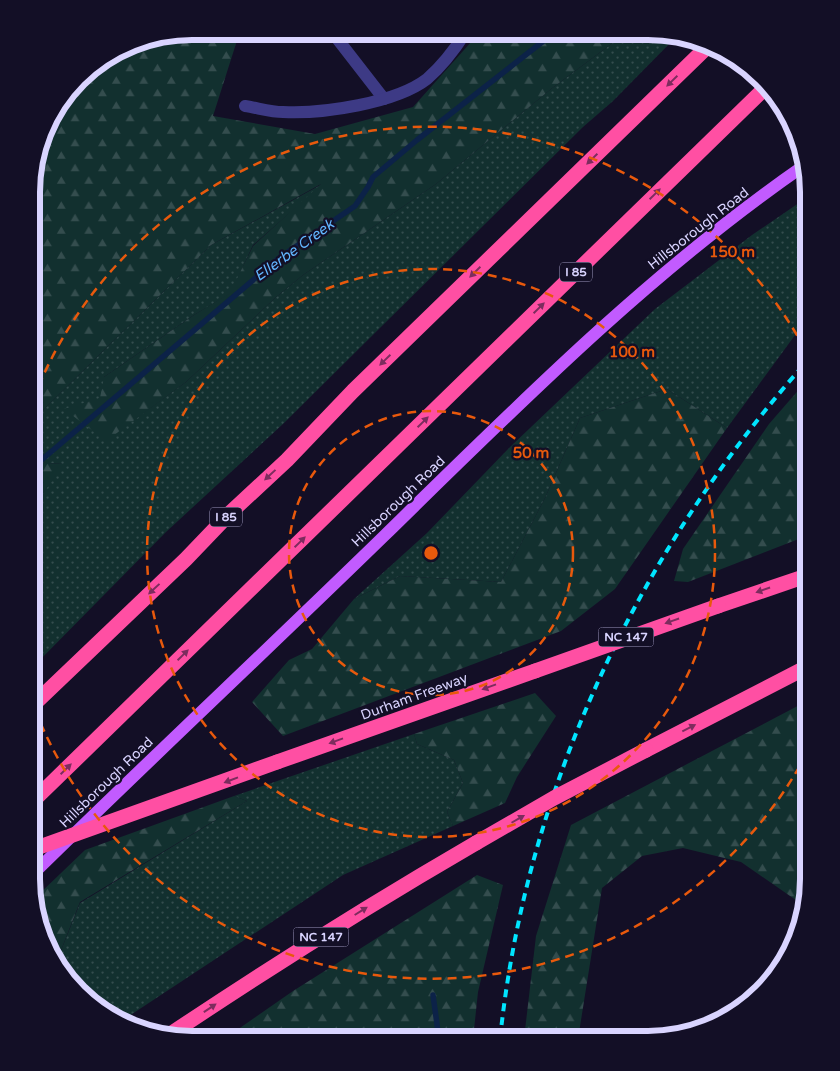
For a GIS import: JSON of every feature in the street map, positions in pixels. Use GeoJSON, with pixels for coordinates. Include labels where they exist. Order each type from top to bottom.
{"type":"FeatureCollection","features":[{"type":"Feature","properties":{"kind":"highway","name":"I 85"},"geometry":{"type":"LineString","coordinates":[[40,698],[186,559],[231,512],[287,460],[353,391],[703,51]]}},
{"type":"Feature","properties":{"kind":"highway","name":"I 85"},"geometry":{"type":"LineString","coordinates":[[40,793],[761,91]]}},
{"type":"Feature","properties":{"kind":"highway","name":"Durham Freeway"},"geometry":{"type":"LineString","coordinates":[[40,847],[800,578]]}},
{"type":"Feature","properties":{"kind":"highway","name":"NC 147"},"geometry":{"type":"LineString","coordinates":[[176,1030],[240,987],[383,898],[554,798],[800,670]]}},
{"type":"Feature","properties":{"kind":"main road","name":"Hillsborough Road"},"geometry":{"type":"LineString","coordinates":[[40,867],[455,466],[626,306],[707,239],[799,170]]}},
{"type":"Feature","properties":{"kind":"street"},"geometry":{"type":"LineString","coordinates":[[338,40],[384,100]]}},
{"type":"Feature","properties":{"kind":"street"},"geometry":{"type":"LineString","coordinates":[[246,106],[284,112],[357,106],[384,100],[427,79],[460,40]]}},
{"type":"Feature","properties":{"kind":"green space"},"geometry":{"type":"Polygon","coordinates":[[[182,40],[237,40],[213,116],[315,134],[413,107],[473,40],[617,40],[551,89],[436,184],[303,275],[275,298],[186,382],[106,441],[64,409],[100,398],[104,377],[194,315],[230,293],[253,246],[321,184],[211,245],[40,413],[41,172],[48,143],[60,116],[78,92],[99,71],[116,60],[153,45],[182,40]]]}},
{"type":"Feature","properties":{"kind":"green space"},"geometry":{"type":"Polygon","coordinates":[[[617,40],[671,42],[283,424],[166,532],[40,660],[40,497],[63,464],[40,463],[40,413],[211,245],[324,183],[253,245],[231,293],[194,315],[104,377],[106,440],[186,382],[275,298],[303,275],[436,184],[551,89],[617,40]]]}},
{"type":"Feature","properties":{"kind":"green space"},"geometry":{"type":"Polygon","coordinates":[[[800,202],[800,328],[727,428],[667,389],[580,418],[545,498],[501,582],[400,576],[354,599],[427,533],[509,448],[655,309],[752,235],[800,202]]]}},
{"type":"Feature","properties":{"kind":"green space"},"geometry":{"type":"Polygon","coordinates":[[[800,388],[800,538],[688,582],[674,581],[683,549],[769,424],[800,388]]]}},
{"type":"Feature","properties":{"kind":"green space"},"geometry":{"type":"Polygon","coordinates":[[[667,389],[727,428],[615,589],[561,631],[283,736],[252,702],[289,660],[312,649],[354,599],[400,576],[501,582],[545,498],[580,418],[667,389]]]}},
{"type":"Feature","properties":{"kind":"green space"},"geometry":{"type":"Polygon","coordinates":[[[40,462],[64,464],[40,498],[40,462]]]}},
{"type":"Feature","properties":{"kind":"green space"},"geometry":{"type":"Polygon","coordinates":[[[535,693],[556,716],[517,777],[505,803],[453,826],[447,812],[463,783],[454,760],[417,744],[414,734],[535,693]]]}},
{"type":"Feature","properties":{"kind":"green space"},"geometry":{"type":"Polygon","coordinates":[[[800,705],[800,889],[798,902],[741,862],[683,848],[642,856],[602,888],[579,1031],[525,1031],[536,936],[571,825],[800,705]]]}},
{"type":"Feature","properties":{"kind":"green space"},"geometry":{"type":"Polygon","coordinates":[[[414,734],[417,744],[454,760],[463,783],[447,812],[453,826],[343,875],[128,1016],[125,1015],[92,993],[71,972],[60,954],[80,903],[247,801],[234,796],[414,734]]]}},
{"type":"Feature","properties":{"kind":"green space"},"geometry":{"type":"Polygon","coordinates":[[[234,796],[247,801],[80,902],[60,954],[45,918],[41,893],[85,850],[234,796]]]}},
{"type":"Feature","properties":{"kind":"green space"},"geometry":{"type":"Polygon","coordinates":[[[477,875],[503,885],[478,992],[474,1031],[236,1031],[293,991],[477,875]]]}},
{"type":"Feature","properties":{"kind":"waterway","name":"Ellerbe Creek"},"geometry":{"type":"LineString","coordinates":[[40,461],[279,258],[355,206],[373,177],[545,40]]}},
{"type":"Feature","properties":{"kind":"waterway"},"geometry":{"type":"LineString","coordinates":[[433,995],[438,1031]]}},
{"type":"Feature","properties":{"kind":"railway"},"geometry":{"type":"LineString","coordinates":[[501,1031],[514,945],[535,853],[565,763],[601,675],[644,591],[693,509],[748,432],[800,370]]}}]}
